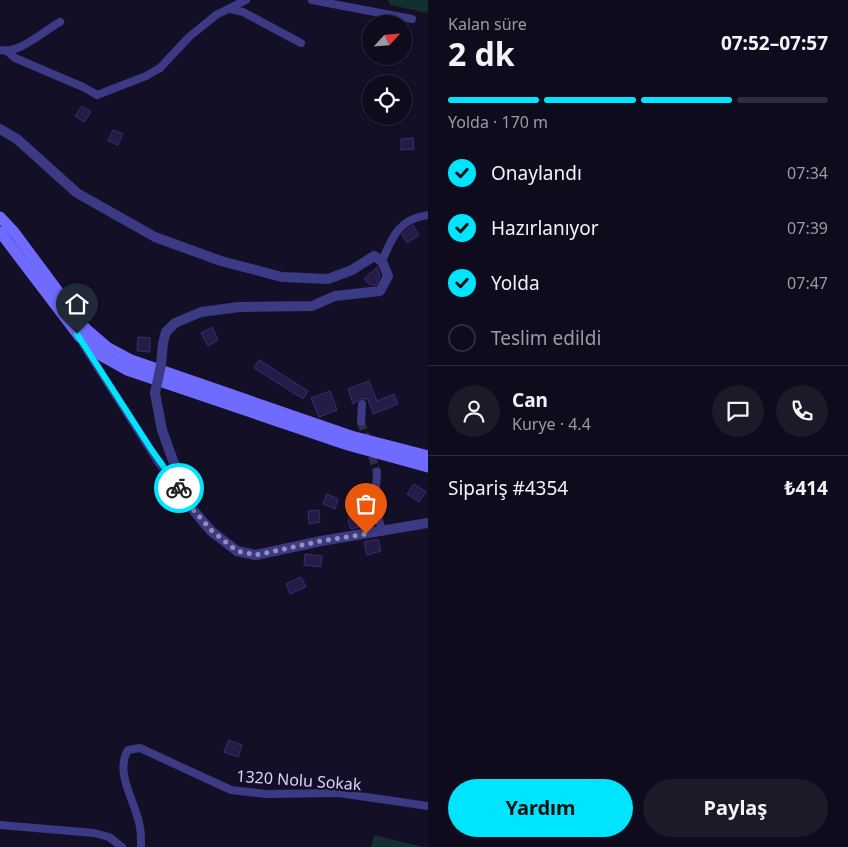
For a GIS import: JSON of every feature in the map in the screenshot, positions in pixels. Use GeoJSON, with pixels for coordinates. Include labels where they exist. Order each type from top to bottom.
{"type":"FeatureCollection","features":[{"type":"Feature","properties":{"kind":"main road"},"geometry":{"type":"LineString","coordinates":[[0,217],[14,232],[86,329],[107,348],[131,360],[351,436],[428,456]]}},
{"type":"Feature","properties":{"kind":"main road"},"geometry":{"type":"LineString","coordinates":[[0,232],[77,334],[102,356],[127,370],[348,445],[428,467]]}},
{"type":"Feature","properties":{"kind":"street"},"geometry":{"type":"LineString","coordinates":[[3,51],[97,95],[146,76],[160,68],[216,15],[246,0]]}},
{"type":"Feature","properties":{"kind":"street"},"geometry":{"type":"LineString","coordinates":[[312,0],[391,15]]}},
{"type":"Feature","properties":{"kind":"street"},"geometry":{"type":"LineString","coordinates":[[230,9],[243,12],[301,43]]}},
{"type":"Feature","properties":{"kind":"street"},"geometry":{"type":"LineString","coordinates":[[3,51],[22,47],[45,30],[60,22]]}},
{"type":"Feature","properties":{"kind":"street"},"geometry":{"type":"LineString","coordinates":[[0,129],[17,139],[77,194],[155,237],[222,261],[282,277],[328,279],[352,270],[374,256],[382,261],[388,276],[380,291],[335,296],[312,306],[239,307],[201,312],[175,322],[166,332],[155,393],[162,430],[189,505],[212,531],[237,551],[256,555],[321,541],[428,524]]}},
{"type":"Feature","properties":{"kind":"street"},"geometry":{"type":"LineString","coordinates":[[382,261],[395,232],[406,223],[428,215]]}},
{"type":"Feature","properties":{"kind":"street"},"geometry":{"type":"LineString","coordinates":[[77,334],[160,463],[186,498]]}},
{"type":"Feature","properties":{"kind":"street"},"geometry":{"type":"LineString","coordinates":[[362,404],[362,422]]}},
{"type":"Feature","properties":{"kind":"street"},"geometry":{"type":"LineString","coordinates":[[377,472],[375,506],[382,531]]}},
{"type":"Feature","properties":{"kind":"street","name":"1320 Nolu Sokak"},"geometry":{"type":"LineString","coordinates":[[141,847],[140,827],[123,771],[124,758],[128,750],[140,748],[231,790],[266,794],[339,793],[428,806]]}},
{"type":"Feature","properties":{"kind":"street"},"geometry":{"type":"LineString","coordinates":[[0,825],[94,833],[109,837],[122,847]]}},
{"type":"Feature","properties":{"kind":"green space"},"geometry":{"type":"Polygon","coordinates":[[[388,0],[428,0],[428,13],[390,5],[388,0]]]}},
{"type":"Feature","properties":{"kind":"green space"},"geometry":{"type":"Polygon","coordinates":[[[374,835],[423,847],[371,847],[374,835]]]}},
{"type":"Feature","properties":{"kind":"building"},"geometry":{"type":"Polygon","coordinates":[[[82,106],[91,112],[84,122],[75,116],[82,106]]]}},
{"type":"Feature","properties":{"kind":"building"},"geometry":{"type":"Polygon","coordinates":[[[113,130],[123,134],[118,145],[108,141],[113,130]]]}},
{"type":"Feature","properties":{"kind":"building"},"geometry":{"type":"Polygon","coordinates":[[[413,138],[414,149],[401,150],[401,139],[413,138]]]}},
{"type":"Feature","properties":{"kind":"building"},"geometry":{"type":"Polygon","coordinates":[[[413,225],[419,235],[407,243],[402,234],[413,225]]]}},
{"type":"Feature","properties":{"kind":"building"},"geometry":{"type":"Polygon","coordinates":[[[377,267],[380,276],[376,285],[370,285],[364,279],[377,267]]]}},
{"type":"Feature","properties":{"kind":"building"},"geometry":{"type":"Polygon","coordinates":[[[212,327],[218,340],[208,346],[201,333],[212,327]]]}},
{"type":"Feature","properties":{"kind":"building"},"geometry":{"type":"Polygon","coordinates":[[[138,337],[150,338],[150,352],[137,351],[138,337]]]}},
{"type":"Feature","properties":{"kind":"building"},"geometry":{"type":"Polygon","coordinates":[[[259,360],[308,391],[303,399],[254,368],[259,360]]]}},
{"type":"Feature","properties":{"kind":"building"},"geometry":{"type":"Polygon","coordinates":[[[369,381],[377,401],[394,394],[398,404],[373,414],[368,399],[360,399],[353,404],[348,389],[369,381]]]}},
{"type":"Feature","properties":{"kind":"building"},"geometry":{"type":"Polygon","coordinates":[[[330,391],[337,410],[319,417],[311,398],[330,391]]]}},
{"type":"Feature","properties":{"kind":"building"},"geometry":{"type":"Polygon","coordinates":[[[414,484],[426,492],[419,502],[407,494],[414,484]]]}},
{"type":"Feature","properties":{"kind":"building"},"geometry":{"type":"Polygon","coordinates":[[[327,494],[338,499],[335,509],[323,504],[327,494]]]}},
{"type":"Feature","properties":{"kind":"building"},"geometry":{"type":"Polygon","coordinates":[[[319,510],[320,522],[309,524],[308,511],[319,510]]]}},
{"type":"Feature","properties":{"kind":"building"},"geometry":{"type":"Polygon","coordinates":[[[359,516],[363,526],[351,529],[348,520],[359,516]]]}},
{"type":"Feature","properties":{"kind":"building"},"geometry":{"type":"Polygon","coordinates":[[[378,539],[381,551],[367,555],[364,542],[378,539]]]}},
{"type":"Feature","properties":{"kind":"building"},"geometry":{"type":"Polygon","coordinates":[[[305,554],[322,556],[321,567],[304,565],[305,554]]]}},
{"type":"Feature","properties":{"kind":"building"},"geometry":{"type":"Polygon","coordinates":[[[301,577],[306,587],[290,594],[286,584],[301,577]]]}},
{"type":"Feature","properties":{"kind":"building"},"geometry":{"type":"Polygon","coordinates":[[[229,740],[242,745],[238,757],[224,752],[229,740]]]}},
{"type":"Feature","properties":{"kind":"tunnel"},"geometry":{"type":"LineString","coordinates":[[361,422],[377,472]]}},
{"type":"Feature","properties":{"kind":"way so far"},"geometry":{"type":"LineString","coordinates":[[179,488],[189,505],[212,531],[237,551],[256,555],[321,541],[366,534]]}},
{"type":"Feature","properties":{"kind":"route"},"geometry":{"type":"LineString","coordinates":[[77,334],[115,396],[179,488]]}}]}
